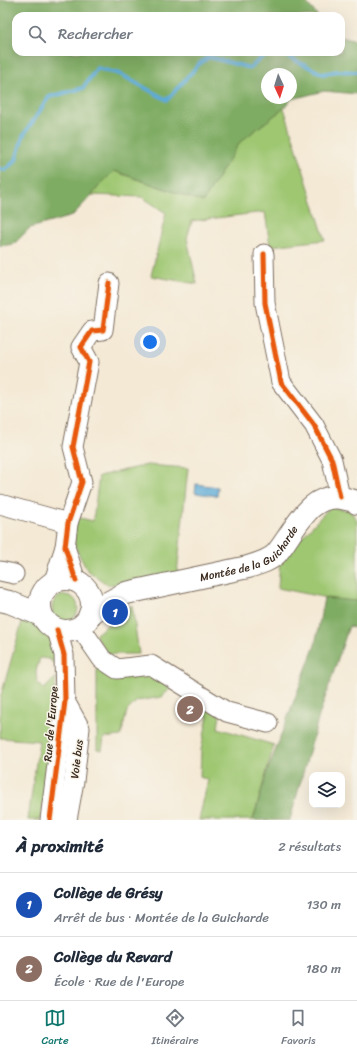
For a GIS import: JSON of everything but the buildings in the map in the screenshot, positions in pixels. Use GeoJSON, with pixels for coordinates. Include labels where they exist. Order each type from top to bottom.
{"type":"FeatureCollection","features":[{"type":"Feature","properties":{"kind":"main road","name":"Montée de la Guicharde"},"geometry":{"type":"LineString","coordinates":[[75,625],[102,606],[126,593],[248,567],[264,561],[275,555],[305,513],[314,505],[332,497],[348,500]]}},
{"type":"Feature","properties":{"kind":"main road"},"geometry":{"type":"LineString","coordinates":[[5,601],[45,597],[64,579],[80,584],[89,593],[92,607],[75,625],[45,621],[45,597]]}},
{"type":"Feature","properties":{"kind":"main road","name":"Montée de la Guicharde"},"geometry":{"type":"LineString","coordinates":[[80,584],[126,593]]}},
{"type":"Feature","properties":{"kind":"street"},"geometry":{"type":"LineString","coordinates":[[264,254],[265,303],[281,382],[314,425],[332,460],[348,500]]}},
{"type":"Feature","properties":{"kind":"street"},"geometry":{"type":"LineString","coordinates":[[45,597],[65,547],[68,523],[82,482],[73,447],[89,362],[81,347],[92,331],[103,330],[109,283]]}},
{"type":"Feature","properties":{"kind":"street"},"geometry":{"type":"LineString","coordinates":[[0,504],[68,523]]}},
{"type":"Feature","properties":{"kind":"street"},"geometry":{"type":"LineString","coordinates":[[65,547],[80,584]]}},
{"type":"Feature","properties":{"kind":"street"},"geometry":{"type":"LineString","coordinates":[[75,625],[102,658],[117,669],[151,665],[227,712],[268,723]]}},
{"type":"Feature","properties":{"kind":"street","name":"Rue de l'Europe"},"geometry":{"type":"LineString","coordinates":[[50,820],[65,701],[64,655],[75,625]]}},
{"type":"Feature","properties":{"kind":"street","name":"Voie bus"},"geometry":{"type":"LineString","coordinates":[[65,701],[80,728],[74,781],[67,820]]}},
{"type":"Feature","properties":{"kind":"green space"},"geometry":{"type":"Polygon","coordinates":[[[0,0],[304,0],[314,12],[12,12],[12,56],[345,56],[345,38],[357,41],[357,94],[324,91],[297,98],[297,68],[261,68],[261,104],[288,104],[240,142],[203,202],[114,171],[72,216],[30,228],[14,244],[0,246],[0,0]]]}},
{"type":"Feature","properties":{"kind":"green space"},"geometry":{"type":"Polygon","coordinates":[[[284,108],[325,240],[270,246],[265,212],[192,221],[187,238],[197,284],[151,276],[166,213],[142,197],[92,195],[99,186],[114,171],[203,202],[239,142],[284,108]]]}},
{"type":"Feature","properties":{"kind":"green space"},"geometry":{"type":"Polygon","coordinates":[[[147,465],[188,468],[177,574],[108,585],[87,570],[74,545],[76,517],[93,521],[99,476],[147,465]]]}},
{"type":"Feature","properties":{"kind":"green space"},"geometry":{"type":"Polygon","coordinates":[[[330,507],[350,511],[357,520],[357,602],[337,600],[278,588],[280,561],[330,507]]]}},
{"type":"Feature","properties":{"kind":"green space"},"geometry":{"type":"Polygon","coordinates":[[[65,595],[74,599],[78,608],[74,617],[65,621],[56,617],[52,608],[56,599],[65,595]]]}},
{"type":"Feature","properties":{"kind":"green space"},"geometry":{"type":"Polygon","coordinates":[[[324,598],[357,601],[357,629],[349,626],[319,716],[290,820],[253,820],[266,775],[315,645],[324,598]]]}},
{"type":"Feature","properties":{"kind":"green space"},"geometry":{"type":"Polygon","coordinates":[[[132,605],[139,654],[108,654],[95,635],[132,605]]]}},
{"type":"Feature","properties":{"kind":"green space"},"geometry":{"type":"Polygon","coordinates":[[[24,615],[45,630],[49,635],[56,666],[49,659],[40,658],[36,671],[37,682],[44,689],[56,677],[49,777],[40,820],[28,820],[39,741],[0,738],[0,699],[24,615]]]}},
{"type":"Feature","properties":{"kind":"green space"},"geometry":{"type":"Polygon","coordinates":[[[97,666],[146,673],[170,686],[168,691],[162,697],[137,701],[127,711],[121,736],[104,738],[102,750],[97,749],[97,666]]]}},
{"type":"Feature","properties":{"kind":"green space"},"geometry":{"type":"Polygon","coordinates":[[[185,696],[220,715],[218,728],[274,745],[253,820],[199,820],[208,780],[200,777],[201,750],[208,716],[187,703],[185,696]]]}},
{"type":"Feature","properties":{"kind":"water"},"geometry":{"type":"Polygon","coordinates":[[[196,484],[218,487],[217,496],[195,493],[196,484]]]}},
{"type":"Feature","properties":{"kind":"waterway"},"geometry":{"type":"LineString","coordinates":[[0,169],[5,170],[16,160],[23,136],[49,97],[83,88],[97,68],[120,74],[167,100],[199,64],[209,57],[250,68],[264,56]]}},
{"type":"Feature","properties":{"kind":"waterway"},"geometry":{"type":"LineString","coordinates":[[286,56],[323,74],[337,71],[357,72]]}},
{"type":"Feature","properties":{"kind":"cycle path"},"geometry":{"type":"LineString","coordinates":[[264,254],[265,303],[281,382],[314,425],[332,460],[340,497]]}},
{"type":"Feature","properties":{"kind":"cycle path"},"geometry":{"type":"LineString","coordinates":[[76,581],[65,547],[68,523],[82,482],[73,447],[89,362],[81,347],[92,331],[103,330],[109,283]]}},
{"type":"Feature","properties":{"kind":"cycle path"},"geometry":{"type":"LineString","coordinates":[[50,820],[65,701],[64,655],[57,630]]}},
{"type":"Feature","properties":{"kind":"place","name":"Collège de Grésy"},"geometry":{"type":"Point","coordinates":[115,612]}},
{"type":"Feature","properties":{"kind":"place","name":"Collège du Revard"},"geometry":{"type":"Point","coordinates":[190,709]}}]}
